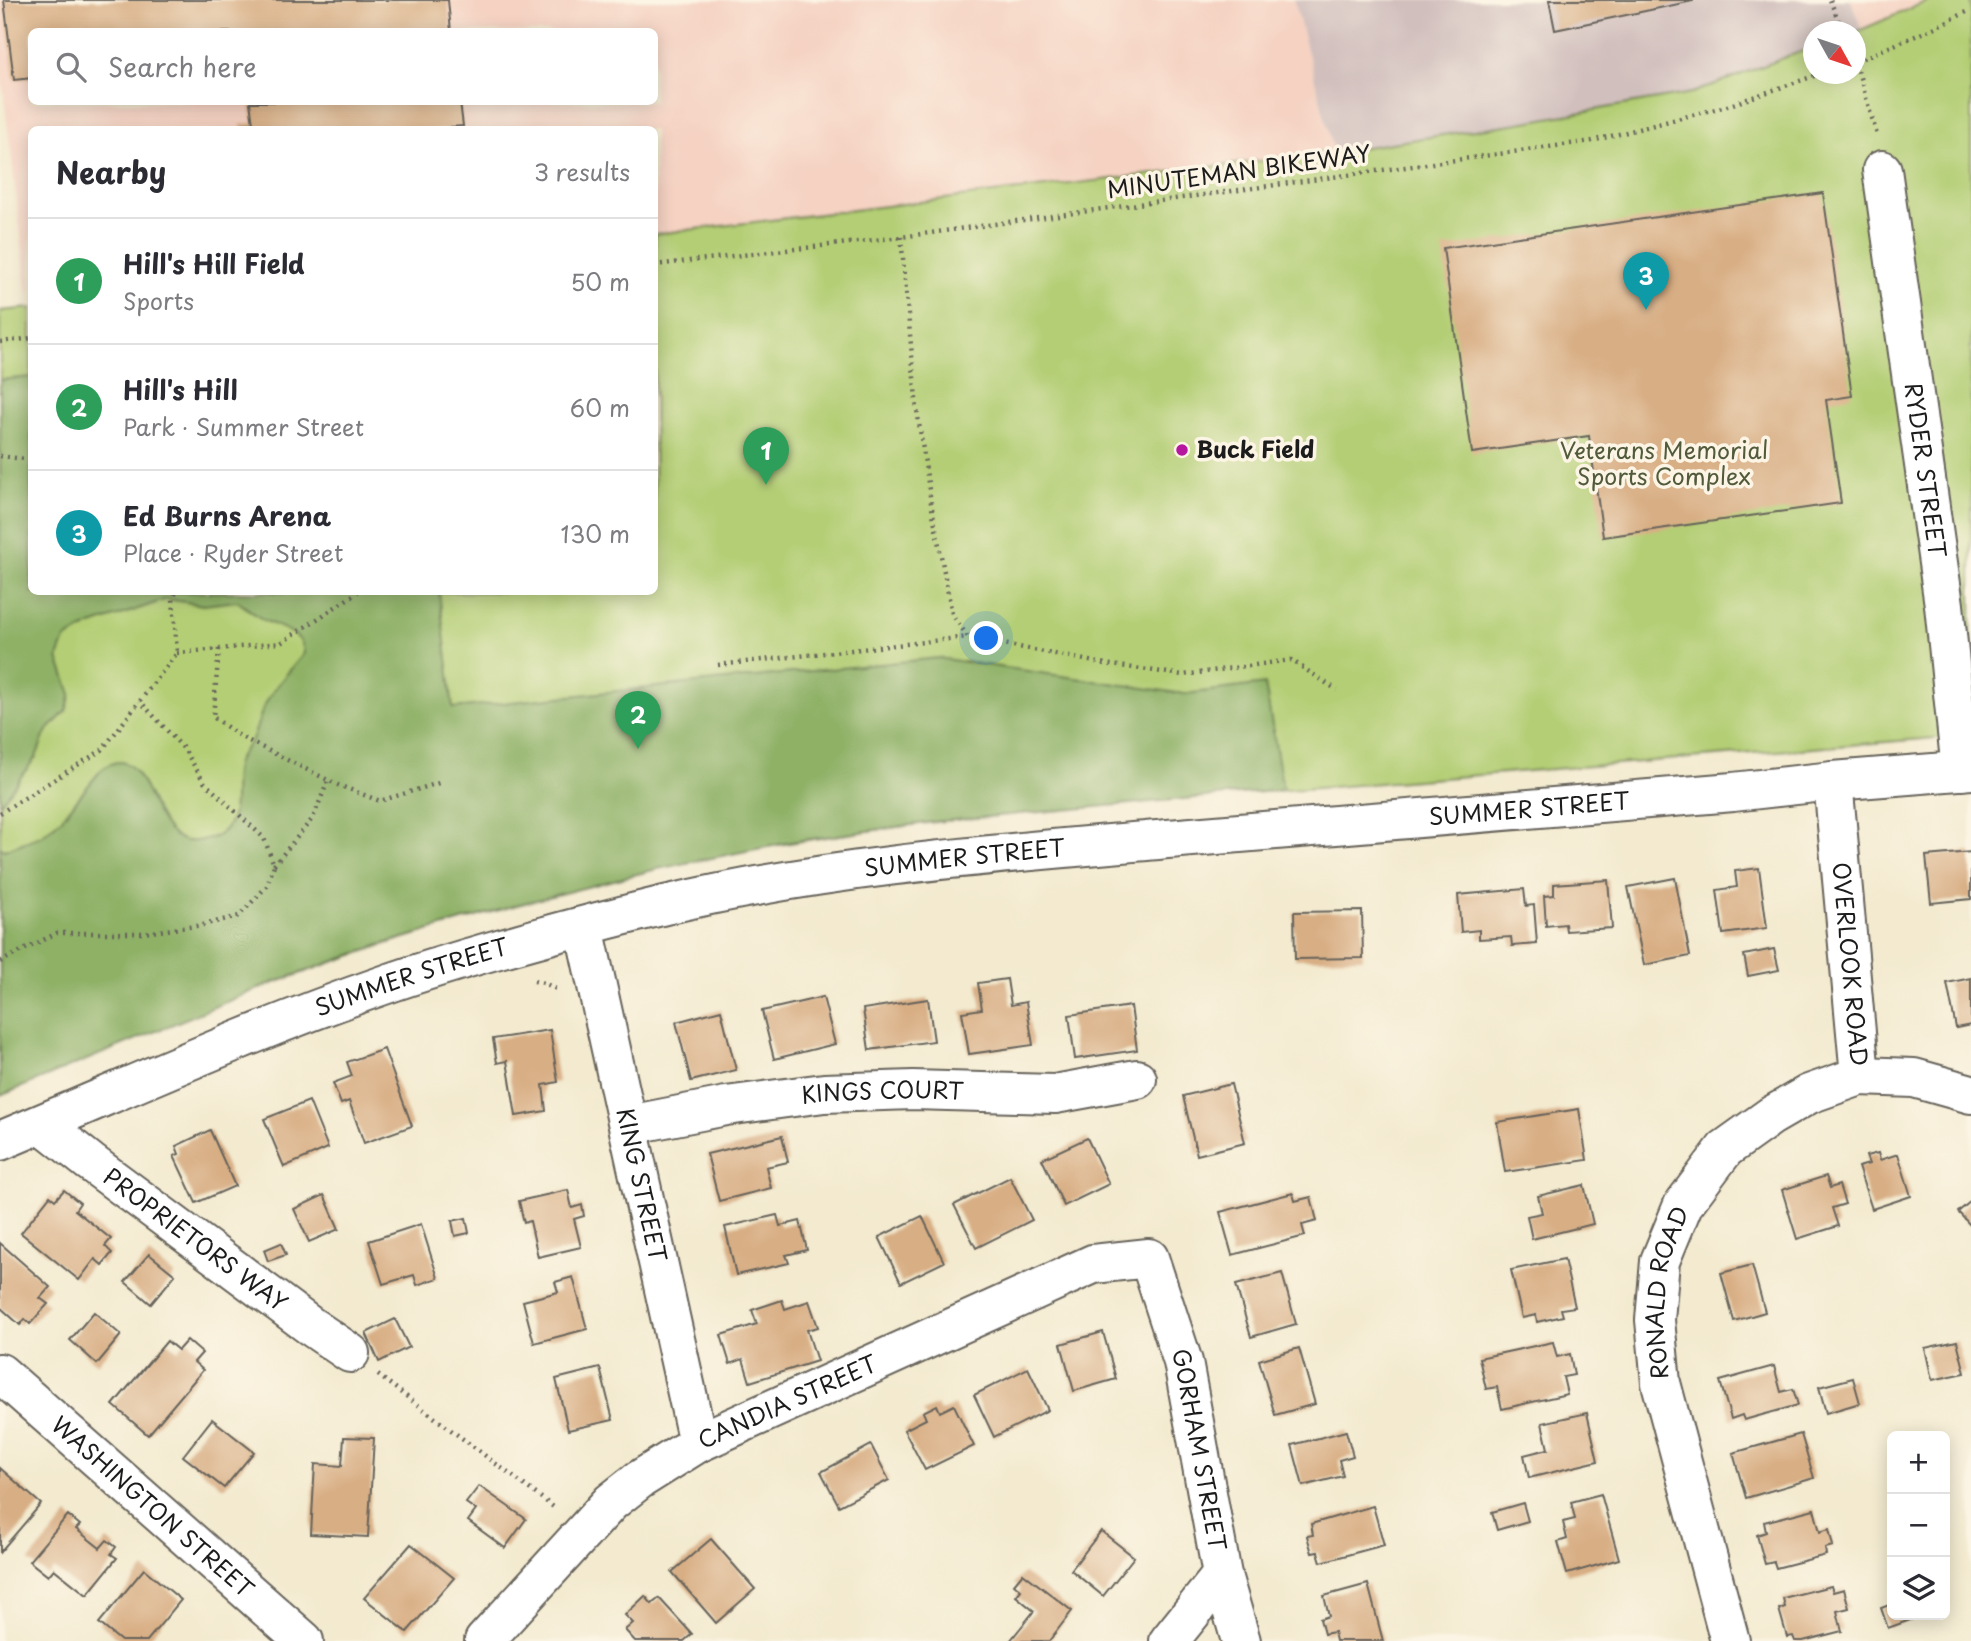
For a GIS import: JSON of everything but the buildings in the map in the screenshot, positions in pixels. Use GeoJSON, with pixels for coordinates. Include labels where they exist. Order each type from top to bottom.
{"type":"FeatureCollection","features":[{"type":"Feature","properties":{"kind":"street","name":"RYDER STREET"},"geometry":{"type":"LineString","coordinates":[[1882,170],[1966,771]]}},
{"type":"Feature","properties":{"kind":"street","name":"SUMMER STREET"},"geometry":{"type":"LineString","coordinates":[[0,1141],[183,1062],[386,984],[584,926],[744,889],[835,874],[1086,846],[1733,793],[1833,781],[1966,771]]}},
{"type":"Feature","properties":{"kind":"street","name":"OVERLOOK ROAD"},"geometry":{"type":"LineString","coordinates":[[1833,781],[1860,1076],[1914,1079],[1971,1094]]}},
{"type":"Feature","properties":{"kind":"street","name":"KING STREET"},"geometry":{"type":"LineString","coordinates":[[584,926],[698,1443]]}},
{"type":"Feature","properties":{"kind":"street","name":"RONALD ROAD"},"geometry":{"type":"LineString","coordinates":[[1730,1641],[1661,1383],[1655,1320],[1660,1261],[1683,1205],[1726,1149],[1771,1116],[1809,1094],[1860,1076]]}},
{"type":"Feature","properties":{"kind":"street","name":"KINGS COURT"},"geometry":{"type":"LineString","coordinates":[[629,1125],[726,1106],[824,1093],[913,1090],[1055,1094],[1137,1079]]}},
{"type":"Feature","properties":{"kind":"street","name":"PROPRIETORS WAY"},"geometry":{"type":"LineString","coordinates":[[42,1124],[350,1353]]}},
{"type":"Feature","properties":{"kind":"street","name":"CANDIA STREET"},"geometry":{"type":"LineString","coordinates":[[484,1641],[611,1502],[639,1480],[698,1443],[1093,1264],[1149,1258]]}},
{"type":"Feature","properties":{"kind":"street","name":"GORHAM STREET"},"geometry":{"type":"LineString","coordinates":[[1149,1258],[1183,1362],[1222,1575],[1241,1641]]}},
{"type":"Feature","properties":{"kind":"street","name":"WASHINGTON STREET"},"geometry":{"type":"LineString","coordinates":[[0,1373],[304,1641]]}},
{"type":"Feature","properties":{"kind":"street"},"geometry":{"type":"LineString","coordinates":[[1169,1641],[1222,1575]]}},
{"type":"Feature","properties":{"kind":"path"},"geometry":{"type":"LineString","coordinates":[[1830,0],[1839,21]]}},
{"type":"Feature","properties":{"kind":"path"},"geometry":{"type":"LineString","coordinates":[[1866,58],[1971,9]]}},
{"type":"Feature","properties":{"kind":"path","name":"MINUTEMAN BIKEWAY"},"geometry":{"type":"LineString","coordinates":[[658,265],[901,237],[1592,141],[1727,106],[1803,80]]}},
{"type":"Feature","properties":{"kind":"path"},"geometry":{"type":"LineString","coordinates":[[1862,84],[1876,131],[1882,170]]}},
{"type":"Feature","properties":{"kind":"path"},"geometry":{"type":"LineString","coordinates":[[901,237],[917,410],[932,503],[952,614],[968,637]]}},
{"type":"Feature","properties":{"kind":"path"},"geometry":{"type":"LineString","coordinates":[[0,342],[28,338]]}},
{"type":"Feature","properties":{"kind":"path"},"geometry":{"type":"LineString","coordinates":[[0,456],[28,460]]}},
{"type":"Feature","properties":{"kind":"path"},"geometry":{"type":"LineString","coordinates":[[0,813],[102,750],[177,653],[175,595]]}},
{"type":"Feature","properties":{"kind":"path"},"geometry":{"type":"LineString","coordinates":[[177,653],[281,643],[352,595]]}},
{"type":"Feature","properties":{"kind":"path"},"geometry":{"type":"LineString","coordinates":[[718,665],[968,637],[1105,664],[1183,676],[1291,660],[1337,690]]}},
{"type":"Feature","properties":{"kind":"path"},"geometry":{"type":"LineString","coordinates":[[219,649],[213,717],[241,737],[328,781],[380,801],[442,782]]}},
{"type":"Feature","properties":{"kind":"path"},"geometry":{"type":"LineString","coordinates":[[140,701],[184,749],[204,782],[264,838],[274,865]]}},
{"type":"Feature","properties":{"kind":"path"},"geometry":{"type":"LineString","coordinates":[[0,962],[58,933],[144,933],[203,925],[239,916],[267,886],[274,865],[313,818],[328,781]]}},
{"type":"Feature","properties":{"kind":"path"},"geometry":{"type":"LineString","coordinates":[[526,980],[544,983],[566,998]]}},
{"type":"Feature","properties":{"kind":"path"},"geometry":{"type":"LineString","coordinates":[[350,1353],[584,1530]]}},
{"type":"Feature","properties":{"kind":"shaded area"},"geometry":{"type":"Polygon","coordinates":[[[0,0],[1294,0],[1334,152],[658,234],[658,126],[28,126],[28,292],[0,65],[0,0]]]}},
{"type":"Feature","properties":{"kind":"shaded area"},"geometry":{"type":"Polygon","coordinates":[[[1294,0],[1851,0],[1858,21],[1803,21],[1803,51],[1692,93],[1334,152],[1294,0]]]}},
{"type":"Feature","properties":{"kind":"shaded area"},"geometry":{"type":"Polygon","coordinates":[[[1851,0],[1930,0],[1866,27],[1866,21],[1858,21],[1851,0]]]}},
{"type":"Feature","properties":{"kind":"green space","name":"Veterans Memorial Sports Complex"},"geometry":{"type":"Polygon","coordinates":[[[1930,0],[1971,0],[1971,735],[1086,806],[830,836],[745,851],[562,892],[367,950],[203,1011],[0,1096],[0,311],[28,308],[28,595],[658,595],[658,234],[1334,152],[1692,93],[1803,51],[1803,84],[1866,84],[1866,28],[1930,0]]]}},
{"type":"Feature","properties":{"kind":"green space"},"geometry":{"type":"Polygon","coordinates":[[[28,377],[28,595],[439,595],[453,708],[938,658],[1185,694],[1265,684],[1283,790],[932,822],[797,841],[657,869],[517,905],[380,945],[267,985],[0,1096],[0,847],[4,850],[43,835],[62,818],[101,770],[117,762],[130,766],[140,778],[169,830],[183,840],[201,840],[217,836],[225,829],[233,811],[238,759],[252,739],[269,697],[304,653],[296,636],[262,619],[237,601],[203,605],[167,599],[89,626],[65,639],[58,658],[71,694],[66,711],[46,732],[36,757],[0,804],[0,380],[28,377]]]}},
{"type":"Feature","properties":{"kind":"place","name":"Ed Burns Arena"},"geometry":{"type":"Point","coordinates":[1646,310]}},
{"type":"Feature","properties":{"kind":"place","name":"Buck Field"},"geometry":{"type":"Point","coordinates":[1182,450]}},
{"type":"Feature","properties":{"kind":"place","name":"Hill's Hill Field"},"geometry":{"type":"Point","coordinates":[766,485]}},
{"type":"Feature","properties":{"kind":"place","name":"Hill's Hill"},"geometry":{"type":"Point","coordinates":[638,749]}}]}
